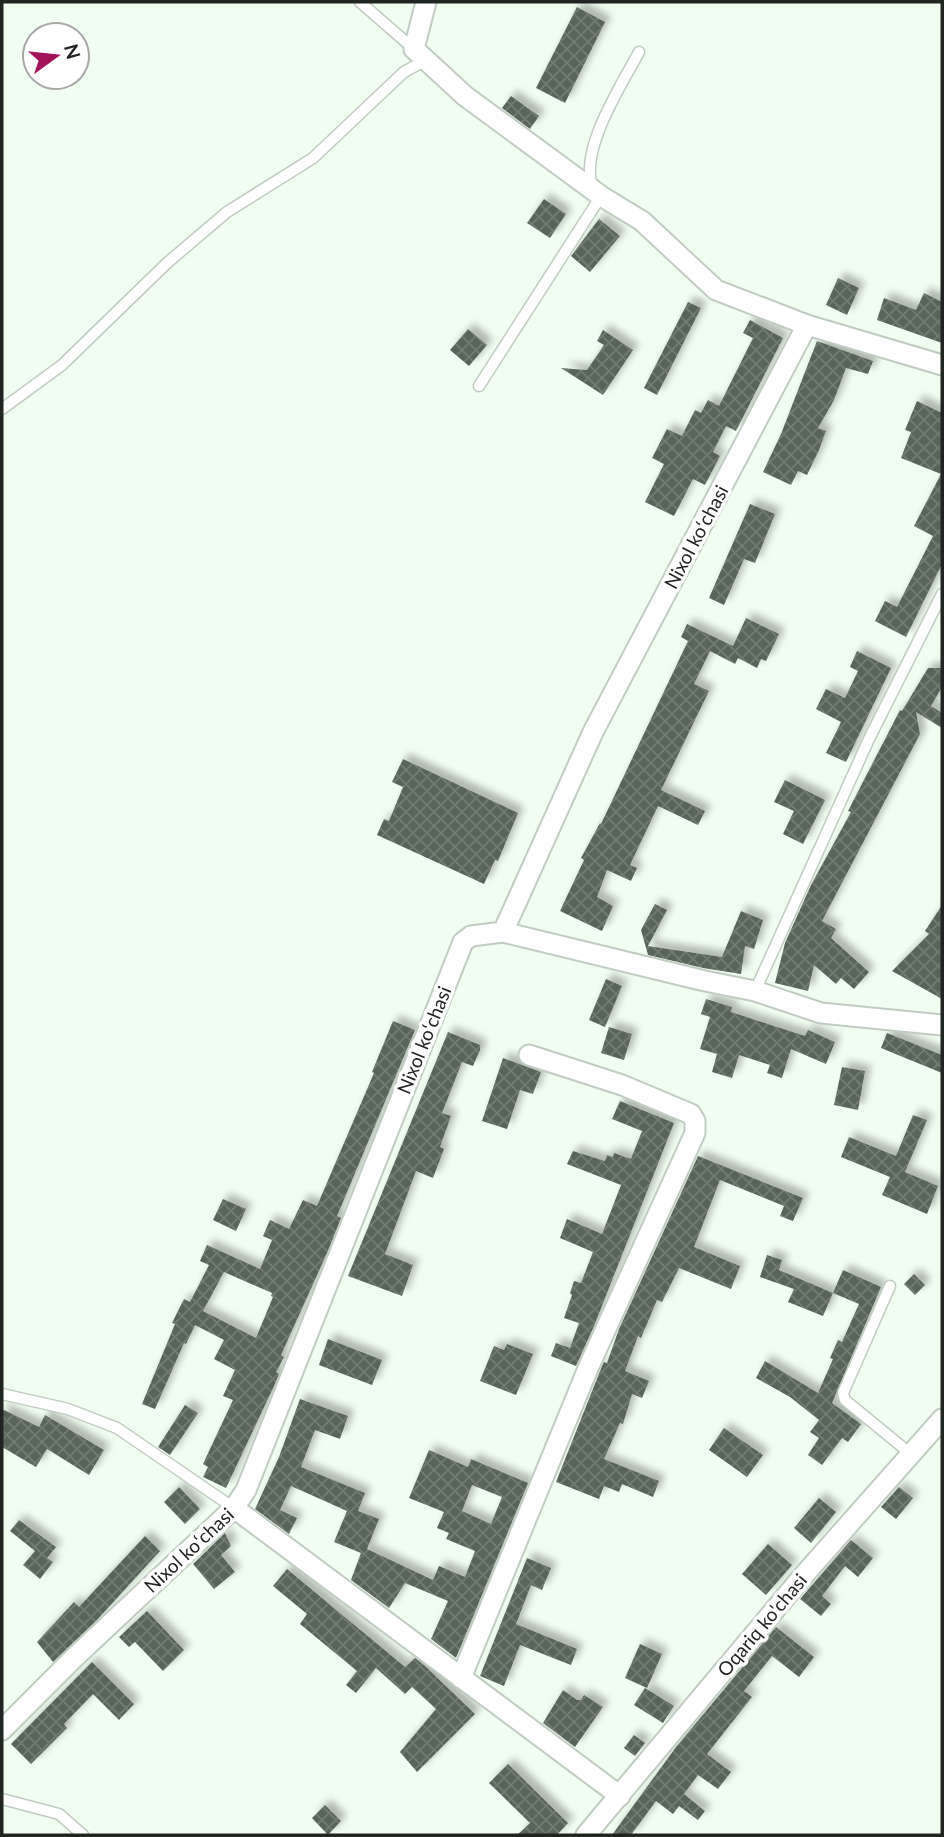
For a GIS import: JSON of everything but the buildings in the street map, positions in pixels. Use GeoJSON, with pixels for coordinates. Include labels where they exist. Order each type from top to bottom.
{"type":"FeatureCollection","features":[{"type":"Feature","properties":{"kind":"street"},"geometry":{"type":"LineString","coordinates":[[426,2],[420,54],[465,96],[597,193],[642,221],[716,290],[807,326],[942,365]]}},
{"type":"Feature","properties":{"kind":"street","name":"Nixol koʻchasi"},"geometry":{"type":"LineString","coordinates":[[2,1730],[76,1656],[234,1508],[246,1490],[463,942],[471,936],[503,932],[593,732],[807,326]]}},
{"type":"Feature","properties":{"kind":"street"},"geometry":{"type":"LineString","coordinates":[[503,932],[755,991],[821,1013],[942,1025]]}},
{"type":"Feature","properties":{"kind":"street"},"geometry":{"type":"LineString","coordinates":[[461,1678],[589,1366],[695,1132],[695,1121],[691,1114],[622,1085],[529,1055]]}},
{"type":"Feature","properties":{"kind":"street","name":"Oqariq ko'chasi"},"geometry":{"type":"LineString","coordinates":[[586,1835],[803,1576],[942,1419]]}},
{"type":"Feature","properties":{"kind":"street"},"geometry":{"type":"LineString","coordinates":[[234,1508],[620,1796]]}},
{"type":"Feature","properties":{"kind":"lane"},"geometry":{"type":"LineString","coordinates":[[2,409],[62,365],[167,263],[227,212],[313,158],[420,54],[360,2]]}},
{"type":"Feature","properties":{"kind":"lane"},"geometry":{"type":"LineString","coordinates":[[479,386],[597,193],[589,175],[598,130],[639,52]]}},
{"type":"Feature","properties":{"kind":"lane"},"geometry":{"type":"LineString","coordinates":[[755,991],[869,739],[942,594]]}},
{"type":"Feature","properties":{"kind":"lane"},"geometry":{"type":"LineString","coordinates":[[890,1286],[843,1392],[845,1400],[912,1455]]}},
{"type":"Feature","properties":{"kind":"lane"},"geometry":{"type":"LineString","coordinates":[[2,1394],[68,1409],[117,1428],[234,1508]]}},
{"type":"Feature","properties":{"kind":"lane"},"geometry":{"type":"LineString","coordinates":[[2,1799],[59,1814],[83,1835]]}}]}
